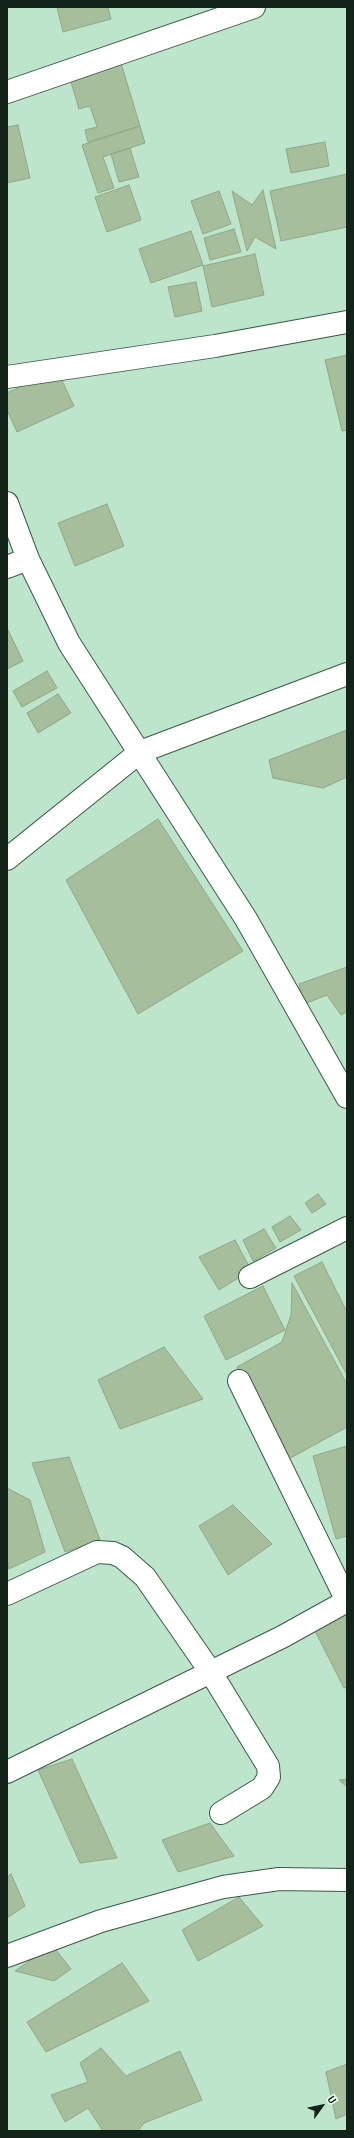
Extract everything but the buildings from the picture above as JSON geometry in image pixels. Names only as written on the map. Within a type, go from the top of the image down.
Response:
[{"type":"street","points":[[7,92],[254,7]]},
{"type":"street","points":[[7,377],[215,346],[347,322]]},
{"type":"street","points":[[7,503],[28,559],[69,643],[246,919],[347,1097]]},
{"type":"street","points":[[7,567],[28,559]]},
{"type":"street","points":[[7,859],[140,752],[347,674]]},
{"type":"street","points":[[250,1277],[347,1228]]},
{"type":"street","points":[[7,1772],[282,1636],[347,1601],[239,1381]]},
{"type":"street","points":[[7,1594],[97,1552],[113,1553],[122,1557],[145,1577],[210,1671],[268,1766],[269,1777],[262,1788],[221,1813]]},
{"type":"street","points":[[7,1956],[101,1921],[223,1887],[279,1879],[347,1880]]}]
